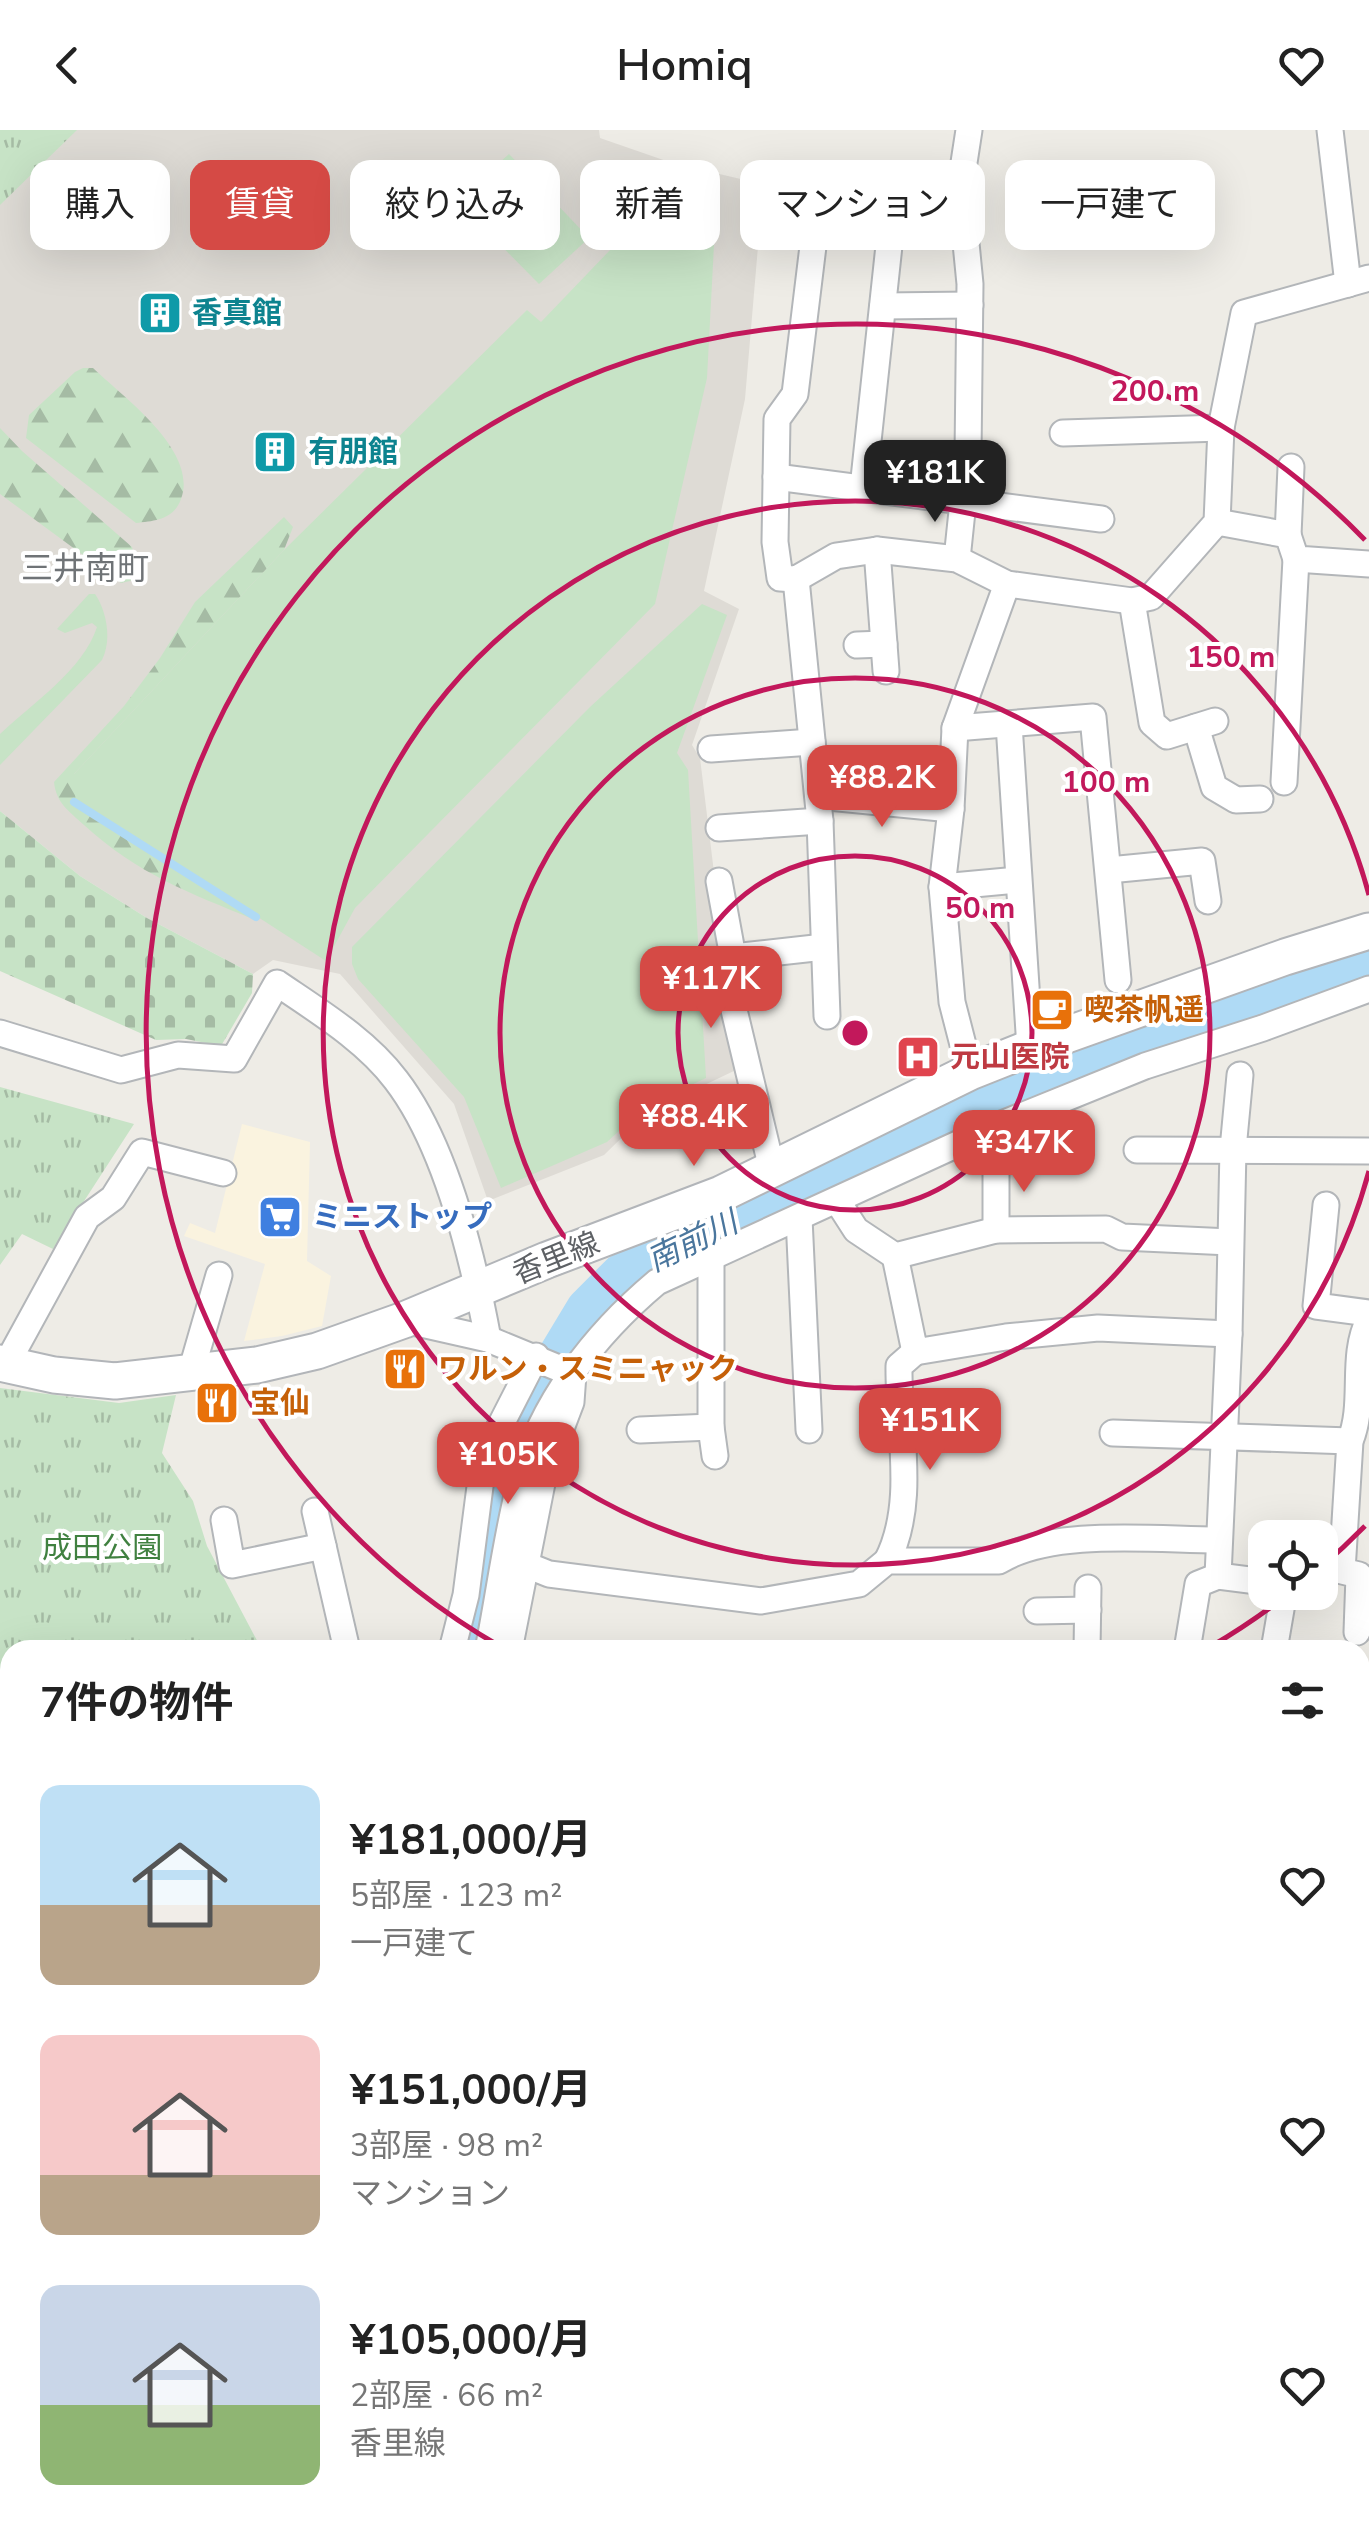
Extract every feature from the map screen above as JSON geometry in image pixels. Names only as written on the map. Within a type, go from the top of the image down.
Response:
[{"type":"street","points":[[958,559],[968,454],[970,304],[965,233],[958,208],[969,130]]},
{"type":"street","points":[[812,250],[795,394],[777,419],[775,542],[780,578],[796,579],[836,556],[877,550],[958,559],[1007,584],[1132,601],[1151,597],[1217,522],[1221,428],[1244,313],[1359,281],[1330,130]]},
{"type":"street","points":[[863,488],[888,250]]},
{"type":"street","points":[[882,306],[970,304]]},
{"type":"street","points":[[1064,433],[1221,428]]},
{"type":"street","points":[[1284,782],[1292,467]]},
{"type":"street","points":[[776,477],[1101,519]]},
{"type":"street","points":[[1217,522],[1292,547],[1369,564]]},
{"type":"street","points":[[877,550],[886,671]]},
{"type":"street","points":[[796,579],[819,808],[827,1016]]},
{"type":"street","points":[[970,1072],[952,1002],[942,887],[955,728],[1007,584]]},
{"type":"street","points":[[1132,601],[1152,722],[1167,736],[1205,724],[1214,787],[1236,800],[1260,799]]},
{"type":"street","points":[[857,645],[884,644]]},
{"type":"street","points":[[955,728],[1093,717],[1118,980]]},
{"type":"street","points":[[1009,724],[1030,1048]]},
{"type":"street","points":[[711,749],[812,742]]},
{"type":"street","points":[[719,828],[819,808],[951,809]]},
{"type":"street","points":[[1108,870],[1202,861],[1208,901]]},
{"type":"street","points":[[942,887],[1018,880]]},
{"type":"street","points":[[720,881],[733,957],[729,989],[772,1169]]},
{"type":"street","name":"香里線","points":[[3,1364],[54,1375],[116,1381],[258,1364],[318,1351],[720,1194],[970,1072],[1030,1048],[1285,956],[1369,931]]},
{"type":"street","points":[[733,957],[824,948]]},
{"type":"street","points":[[0,1033],[68,1042],[121,1070],[178,1056],[234,1058],[277,983],[340,1026],[394,1077],[427,1126],[452,1194],[488,1339]]},
{"type":"street","points":[[490,1640],[526,1465],[551,1404],[623,1310],[657,1282],[838,1202],[920,1159],[1145,1066],[1369,989]]},
{"type":"street","points":[[1218,1576],[1230,1334],[1233,1149],[1240,1075]]},
{"type":"street","points":[[1137,1150],[1369,1151]]},
{"type":"street","points":[[3,1364],[87,1216],[113,1198],[142,1152],[224,1173]]},
{"type":"street","points":[[996,1160],[996,1230]]},
{"type":"street","points":[[838,1202],[856,1230],[895,1256],[915,1352]]},
{"type":"street","points":[[1326,1205],[1316,1306],[1369,1319],[1362,1337],[1357,1424],[1350,1441],[1342,1571],[1359,1574],[1361,1638]]},
{"type":"street","points":[[800,1218],[809,1430]]},
{"type":"street","points":[[895,1256],[996,1230],[1106,1229],[1122,1237],[1230,1242]]},
{"type":"street","points":[[711,1256],[711,1427],[715,1456]]},
{"type":"street","points":[[191,1372],[219,1275]]},
{"type":"street","points":[[404,1320],[488,1339],[572,1374]]},
{"type":"street","points":[[524,1564],[549,1574],[761,1601],[859,1584],[887,1561],[898,1540],[905,1434],[898,1414],[899,1366],[915,1352],[1006,1337],[1098,1328],[1230,1334]]},
{"type":"street","points":[[455,1640],[466,1595],[482,1471],[536,1356]]},
{"type":"street","points":[[512,1640],[544,1473],[571,1402],[572,1374]]},
{"type":"street","points":[[640,1430],[711,1427]]},
{"type":"street","points":[[1113,1434],[1350,1441]]},
{"type":"street","points":[[314,1511],[344,1640]]},
{"type":"street","points":[[224,1520],[232,1565],[322,1546]]},
{"type":"street","points":[[474,1522],[512,1523]]},
{"type":"street","points":[[887,1561],[999,1561],[1014,1552],[1054,1542],[1218,1540]]},
{"type":"street","points":[[1189,1640],[1198,1584],[1218,1576],[1248,1580]]},
{"type":"street","points":[[1037,1611],[1088,1599],[1087,1640]]},
{"type":"street","points":[[1276,1640],[1281,1610]]},
{"type":"shaded area","points":[[0,130],[599,130],[600,138],[663,160],[580,160],[580,250],[720,250],[720,174],[740,179],[740,250],[758,250],[745,399],[704,591],[739,609],[692,745],[700,758],[738,1069],[648,1112],[604,1155],[488,1201],[454,1104],[340,974],[273,960],[253,974],[147,918],[80,876],[0,811]]},
{"type":"shaded area","name":"ミニストップ","points":[[242,1124],[310,1142],[307,1261],[331,1276],[322,1326],[244,1341],[265,1264],[184,1236],[190,1223],[215,1233]]},
{"type":"green space","points":[[0,130],[77,130],[46,160],[30,160],[30,176],[0,205]]},
{"type":"green space","points":[[560,208],[580,229],[580,246],[539,284],[505,250],[560,250]]},
{"type":"green space","points":[[610,250],[714,250],[707,378],[655,604],[355,908],[326,961],[74,798],[74,774],[284,550],[527,310],[541,322]]},
{"type":"green space","points":[[83,368],[93,368],[169,444],[184,481],[178,506],[169,515],[136,523],[26,438],[29,415]]},
{"type":"green space","points":[[0,428],[132,547],[138,574],[121,583],[0,494]]},
{"type":"green space","points":[[284,517],[293,527],[284,550],[74,774],[76,806],[255,920],[165,881],[124,857],[68,811],[57,796],[54,782],[124,706],[195,602]]},
{"type":"green space","points":[[89,594],[95,594],[105,617],[107,644],[102,660],[0,765],[0,734],[69,672],[90,643],[97,627],[92,623],[65,633],[57,629]]},
{"type":"green space","points":[[702,604],[727,615],[677,753],[688,770],[706,1078],[645,1107],[607,1142],[501,1188],[464,1097],[358,979],[352,964],[352,947],[590,707]]},
{"type":"green space","points":[[0,811],[80,876],[147,918],[253,974],[252,993],[221,1046],[186,1039],[156,1040],[0,971]]},
{"type":"green space","points":[[0,1087],[134,1124],[53,1249],[22,1234],[0,1265]]},
{"type":"green space","name":"成田公園","points":[[0,1388],[119,1403],[176,1395],[162,1453],[193,1501],[207,1546],[257,1640],[0,1640]]},
{"type":"waterway","points":[[74,802],[256,917]]},
{"type":"waterway","name":"南前川","points":[[470,1640],[493,1504],[513,1444],[546,1377],[587,1309],[621,1275],[676,1245],[978,1102],[1249,1000],[1369,965]]},
{"type":"place","name":"香真館","points":[[160,313]]},
{"type":"place","name":"有朋館","points":[[275,452]]},
{"type":"place","name":"喫茶帆遥","points":[[1052,1010]]},
{"type":"place","name":"元山医院","points":[[918,1057]]},
{"type":"place","name":"ミニストップ","points":[[280,1217]]},
{"type":"place","name":"ワルン・スミニャック","points":[[405,1369]]},
{"type":"place","name":"宝仙","points":[[217,1403]]},
{"type":"district","name":"三井南町","points":[[85,568]]}]
